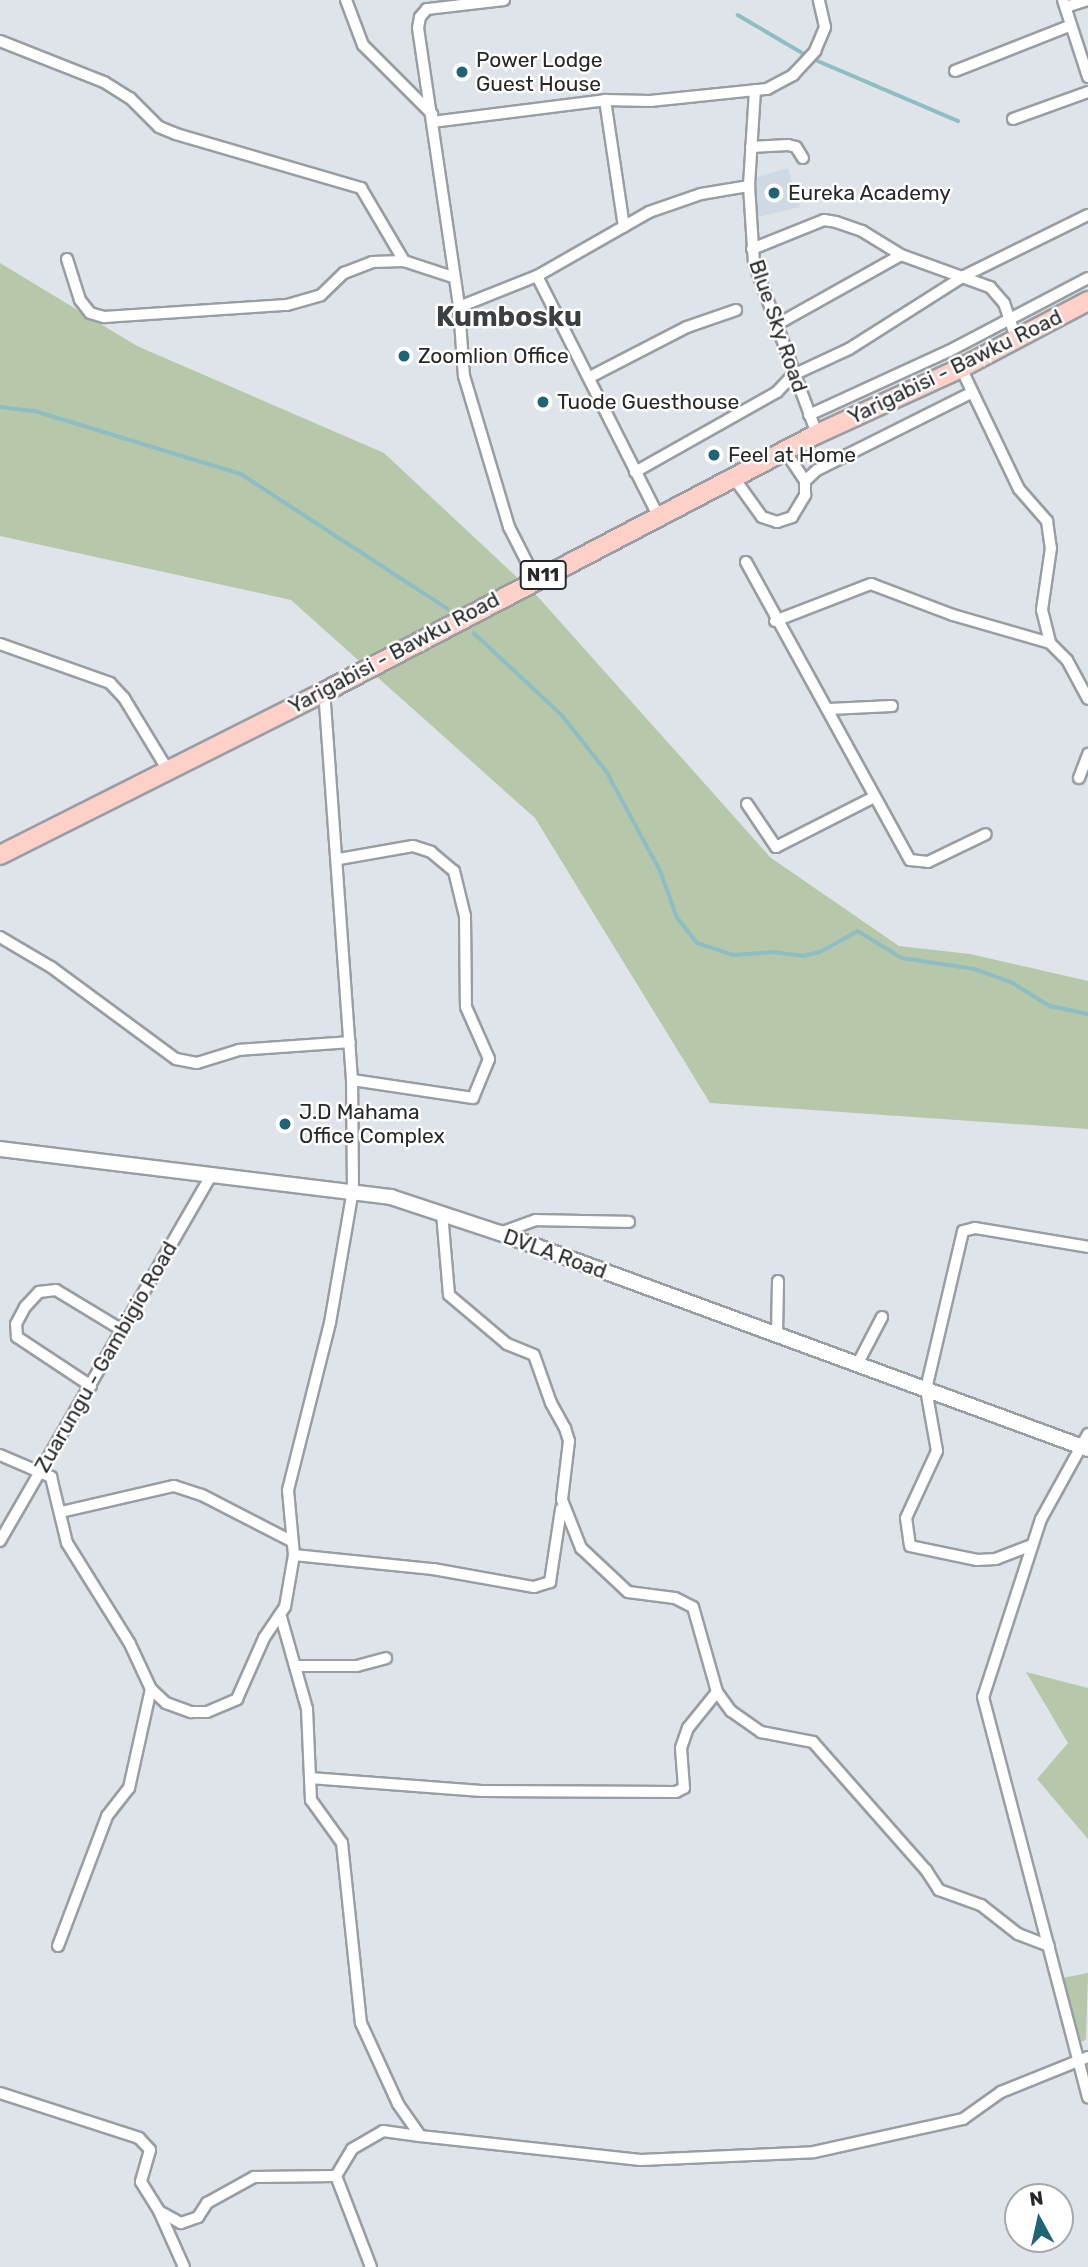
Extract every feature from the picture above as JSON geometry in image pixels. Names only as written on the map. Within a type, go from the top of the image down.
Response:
[{"type":"highway","name":"Yarigabisi - Bawku Road","points":[[0,855],[169,772],[535,578],[817,434],[961,368],[1088,301]]},
{"type":"street","points":[[346,0],[363,45],[432,118]]},
{"type":"street","points":[[504,0],[435,7],[420,17],[459,307],[464,376],[479,436],[509,527],[535,578]]},
{"type":"street","points":[[432,118],[605,100],[755,90],[781,82],[811,58],[825,27],[819,0]]},
{"type":"street","points":[[1087,0],[1064,3],[1069,26],[1088,77]]},
{"type":"street","points":[[955,71],[1069,26]]},
{"type":"street","points":[[0,41],[104,82],[130,98],[159,127],[176,134],[361,188],[404,261]]},
{"type":"street","name":"Blue Sky Road","points":[[755,90],[749,186],[752,249],[757,276],[817,434]]},
{"type":"street","points":[[1013,119],[1088,92]]},
{"type":"street","points":[[605,100],[624,228]]},
{"type":"street","points":[[751,147],[788,145],[796,147],[803,158]]},
{"type":"street","points":[[459,307],[537,276],[649,212],[701,194],[749,186]]},
{"type":"street","points":[[635,472],[777,393],[793,375],[849,349],[964,276],[1088,215]]},
{"type":"street","points":[[752,249],[830,220],[862,231],[901,256],[964,276],[997,293],[1016,337]]},
{"type":"street","points":[[776,325],[901,256]]},
{"type":"street","points":[[66,259],[80,300],[90,313],[104,317],[287,305],[321,295],[344,273],[372,262],[404,261],[453,277]]},
{"type":"street","points":[[537,276],[590,377],[657,516]]},
{"type":"street","points":[[809,415],[949,351],[1009,317],[1088,278]]},
{"type":"street","points":[[590,377],[687,327],[736,310]]},
{"type":"street","points":[[961,368],[1019,489],[1047,521],[1051,548],[1042,610],[1050,643]]},
{"type":"street","points":[[734,478],[762,516],[777,522],[792,517],[800,508],[805,481],[817,470],[971,393]]},
{"type":"street","points":[[785,451],[805,481]]},
{"type":"street","points":[[746,562],[775,621],[829,709],[872,798],[910,860],[919,864],[986,834]]},
{"type":"street","points":[[775,621],[870,584],[953,615],[1050,643],[1067,660],[1088,699]]},
{"type":"street","points":[[0,644],[110,684],[124,698],[169,772]]},
{"type":"street","points":[[324,692],[339,859],[350,1042],[352,1190],[330,1324],[290,1479],[293,1555],[281,1617],[307,1709],[312,1800],[342,1843],[361,2023],[398,2104],[420,2136]]},
{"type":"street","points":[[829,709],[892,706]]},
{"type":"street","points":[[1079,778],[1088,754]]},
{"type":"street","points":[[747,804],[776,848],[872,798]]},
{"type":"street","points":[[339,859],[413,846],[431,852],[454,871],[465,916],[464,996],[489,1059],[473,1098],[352,1080]]},
{"type":"street","points":[[0,937],[51,967],[176,1059],[197,1063],[239,1050],[350,1042]]},
{"type":"street","name":"DVLA Road","points":[[0,1149],[352,1190],[442,1213],[926,1389],[1085,1443]]},
{"type":"street","name":"Zuarungu - Gambigio Road","points":[[0,1541],[212,1174]]},
{"type":"street","points":[[293,1555],[433,1569],[524,1587],[544,1585],[552,1575],[569,1441],[551,1403],[534,1355],[507,1344],[449,1295],[442,1213]]},
{"type":"street","points":[[500,1233],[536,1220],[629,1222]]},
{"type":"street","points":[[1032,1545],[996,1559],[977,1560],[910,1546],[906,1518],[937,1451],[926,1389],[963,1231],[975,1228],[1088,1247]]},
{"type":"street","points":[[777,1334],[778,1281]]},
{"type":"street","points":[[91,1386],[17,1337],[16,1324],[25,1307],[39,1292],[56,1290],[122,1329]]},
{"type":"street","points":[[858,1363],[882,1317]]},
{"type":"street","points":[[1085,1443],[1032,1545],[983,1697],[1049,1947],[1084,2060],[1088,2097]]},
{"type":"street","points":[[0,1455],[54,1482],[70,1549],[130,1644],[151,1689],[166,1703],[191,1712],[227,1706],[237,1699],[264,1638],[281,1617]]},
{"type":"street","points":[[61,1512],[174,1486],[202,1495],[291,1541]]},
{"type":"street","points":[[562,1500],[574,1538],[628,1592],[675,1598],[693,1607],[717,1692],[750,1726],[798,1742],[813,1742],[926,1870],[939,1890],[981,1905],[1018,1934],[1049,1947]]},
{"type":"street","points":[[295,1666],[357,1666],[386,1658]]},
{"type":"street","points":[[58,1946],[107,1816],[129,1788],[151,1689]]},
{"type":"street","points":[[310,1778],[482,1790],[676,1792],[684,1788],[681,1748],[688,1728],[717,1692]]},
{"type":"street","points":[[335,2176],[352,2149],[383,2131],[642,2160],[814,2152],[963,2119],[1001,2092],[1084,2060]]},
{"type":"street","points":[[0,2093],[139,2138],[150,2150],[141,2182],[159,2211],[184,2267]]},
{"type":"street","points":[[159,2211],[188,2222],[207,2203],[254,2178],[335,2176]]},
{"type":"street","points":[[335,2176],[371,2267]]},
{"type":"shaded area","name":"Eureka Academy","points":[[788,168],[800,207],[754,218],[752,179]]},
{"type":"green space","points":[[0,263],[137,346],[384,453],[539,598],[771,858],[899,946],[970,954],[1088,981],[1088,1129],[710,1103],[535,818],[291,600],[0,536]]},
{"type":"green space","points":[[1026,1672],[1088,1688],[1088,1839],[1037,1779],[1068,1743]]},
{"type":"green space","points":[[1088,1973],[1086,2040],[1068,2046],[1060,2019],[1067,2003],[1053,1993],[1062,1978]]},
{"type":"waterway","points":[[738,15],[811,58],[958,121]]},
{"type":"waterway","points":[[0,407],[35,411],[241,474],[448,609]]},
{"type":"waterway","points":[[474,633],[562,715],[607,772],[661,872],[677,917],[697,943],[733,955],[772,952],[803,956],[820,952],[858,931],[902,958],[975,969],[1013,983],[1050,1006],[1088,1014]]},
{"type":"place","name":"Power Lodge Guest House","points":[[462,72]]},
{"type":"place","name":"Eureka Academy","points":[[774,193]]},
{"type":"place","name":"Zoomlion Office","points":[[404,356]]},
{"type":"place","name":"Tuode Guesthouse","points":[[543,402]]},
{"type":"place","name":"Feel at Home","points":[[714,455]]},
{"type":"place","name":"J.D Mahama Office Complex","points":[[285,1124]]},
{"type":"district","name":"Kumbosku","points":[[509,317]]}]
